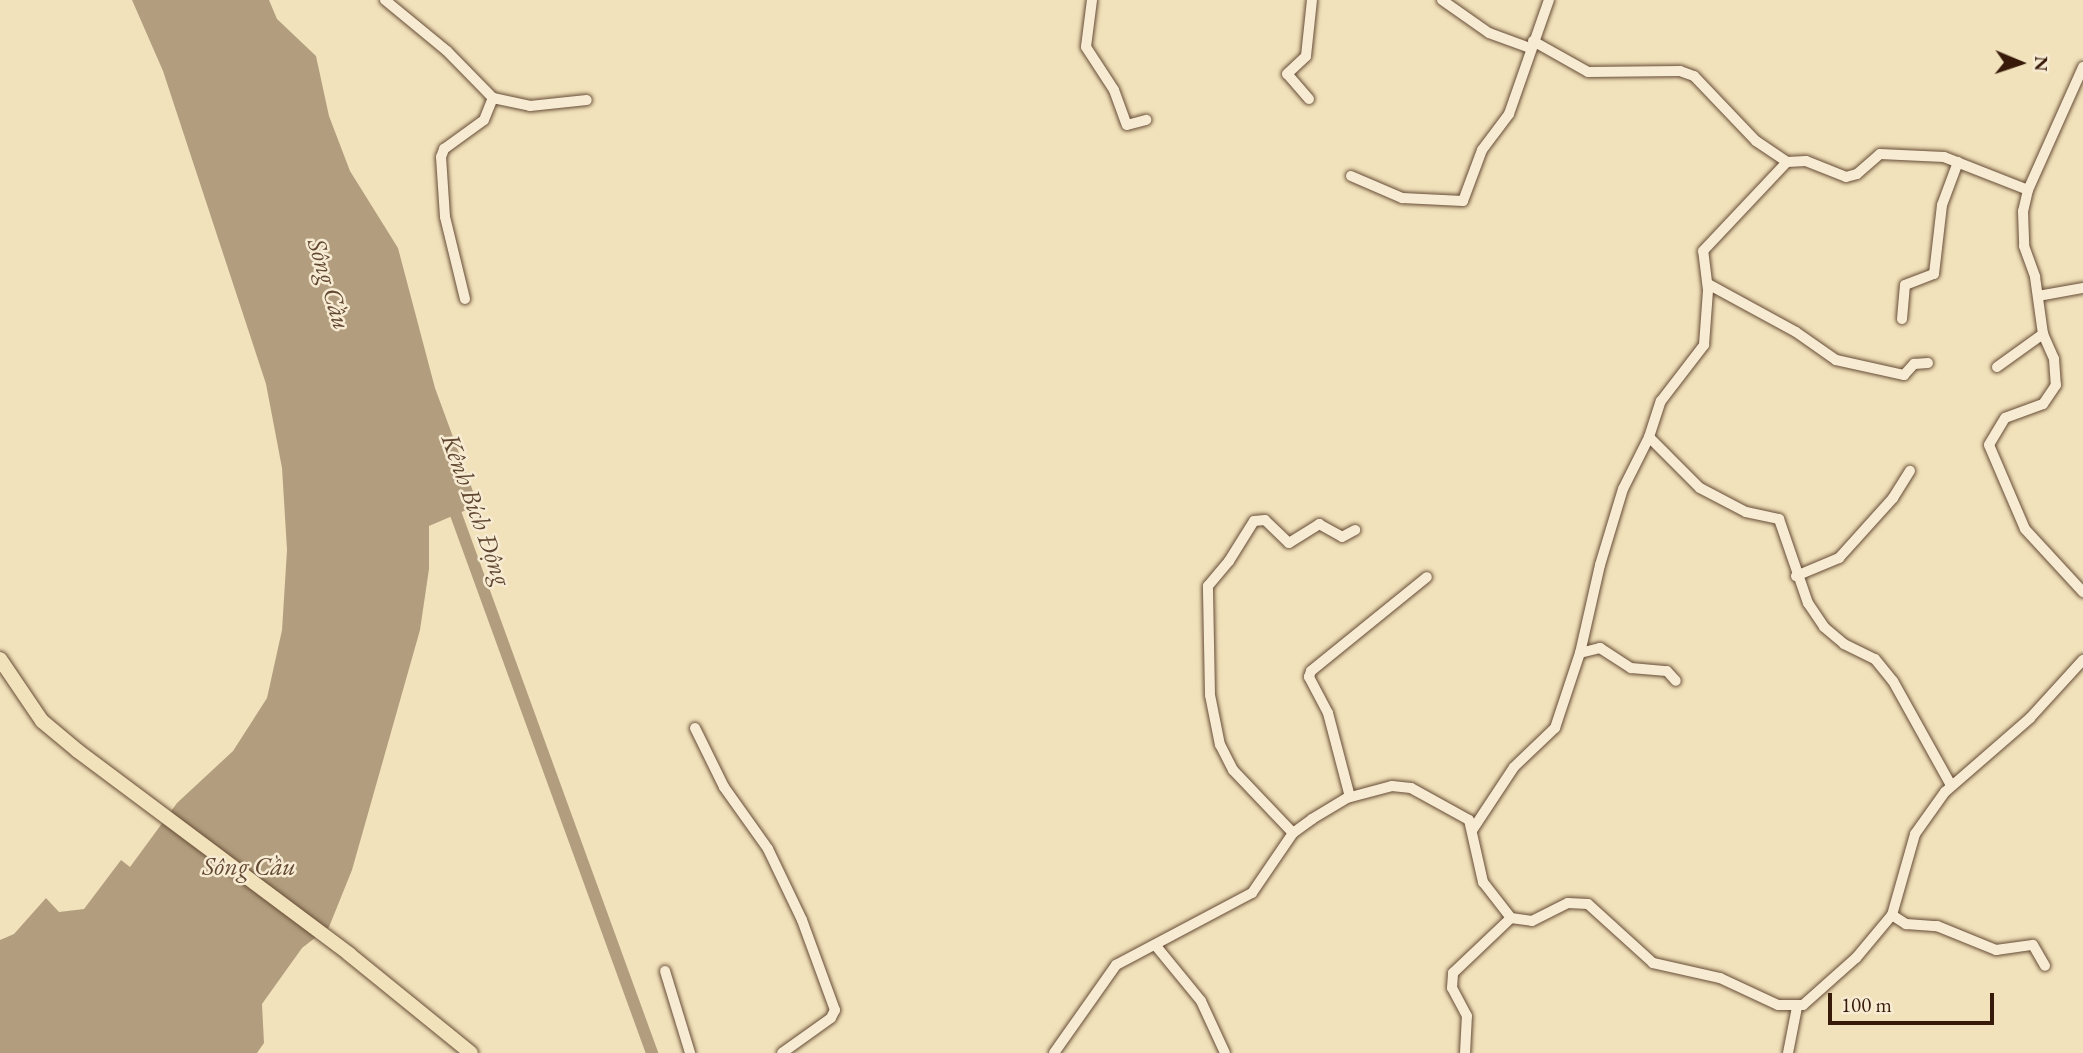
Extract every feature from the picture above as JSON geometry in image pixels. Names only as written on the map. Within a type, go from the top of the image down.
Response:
[{"type":"main road","points":[[0,659],[42,722],[349,954],[471,1053]]},
{"type":"street","points":[[384,0],[447,51],[493,98],[530,106],[587,100]]},
{"type":"street","points":[[1092,0],[1086,47],[1114,90],[1127,125],[1146,120]]},
{"type":"street","points":[[1309,99],[1287,74],[1306,56],[1311,0]]},
{"type":"street","points":[[1442,0],[1489,33],[1531,44],[1588,72],[1686,72],[1717,95],[1756,141],[1787,162],[1806,161],[1846,177],[1857,174],[1880,154],[1958,162],[2028,190]]},
{"type":"street","points":[[1352,176],[1402,198],[1463,201],[1482,150],[1509,114],[1531,44],[1549,0]]},
{"type":"street","points":[[2083,67],[2028,190],[2022,229],[2038,296],[2043,334],[2054,359],[2052,395],[2043,404],[2005,418],[1989,445],[2025,529],[2083,592]]},
{"type":"street","points":[[465,299],[445,217],[441,157],[444,149],[481,123],[493,98]]},
{"type":"street","points":[[1473,829],[1506,776],[1555,728],[1580,653],[1611,521],[1650,437],[1661,401],[1704,345],[1708,284],[1702,260],[1707,243],[1787,162]]},
{"type":"street","points":[[1902,318],[1905,285],[1934,274],[1942,205],[1958,162]]},
{"type":"street","points":[[1708,284],[1786,327],[1836,360],[1905,375],[1914,364],[1928,363]]},
{"type":"street","points":[[2038,296],[2083,288]]},
{"type":"street","points":[[1997,367],[2043,334]]},
{"type":"street","points":[[1650,437],[1699,488],[1746,513],[1779,519],[1797,576],[1824,627],[1844,644],[1875,659],[1893,681],[1951,785]]},
{"type":"street","points":[[1797,576],[1839,558],[1893,498],[1910,471]]},
{"type":"street","points":[[1293,833],[1233,770],[1220,746],[1210,695],[1208,586],[1229,561],[1254,521],[1265,520],[1289,543],[1319,524],[1342,537],[1355,530]]},
{"type":"street","points":[[1350,797],[1328,713],[1309,677],[1427,577]]},
{"type":"street","points":[[1580,653],[1600,648],[1631,668],[1667,671],[1676,681]]},
{"type":"street","points":[[1788,1053],[1797,1007],[1856,958],[1892,915],[1915,834],[1951,785],[2011,736],[2083,660]]},
{"type":"street","points":[[695,728],[724,788],[768,849],[802,920],[835,1010],[831,1018],[782,1053]]},
{"type":"street","points":[[1054,1053],[1108,971],[1252,893],[1293,833],[1350,797],[1392,786],[1411,788],[1460,813],[1473,829],[1483,882],[1511,918],[1532,921],[1568,903],[1588,904],[1653,964],[1720,978],[1778,1005],[1797,1007]]},
{"type":"street","points":[[1892,915],[1906,924],[1937,926],[1996,950],[2033,945],[2045,966]]},
{"type":"street","points":[[1465,1053],[1468,1016],[1452,988],[1452,972],[1511,918]]},
{"type":"street","points":[[1156,946],[1201,1001],[1225,1053]]},
{"type":"street","points":[[665,971],[690,1053]]},
{"type":"water","name":"Sông Cầu","points":[[132,0],[269,0],[277,19],[316,56],[329,116],[350,171],[398,248],[435,388],[478,505],[429,526],[429,569],[420,630],[352,870],[329,927],[302,948],[262,1004],[264,1043],[257,1053],[0,1053],[0,940],[14,934],[46,898],[59,912],[84,909],[121,860],[130,867],[177,803],[233,751],[267,698],[282,630],[287,550],[282,468],[266,384],[163,71]]},
{"type":"waterway","name":"Kênh Bích Động","points":[[450,498],[652,1053]]}]
